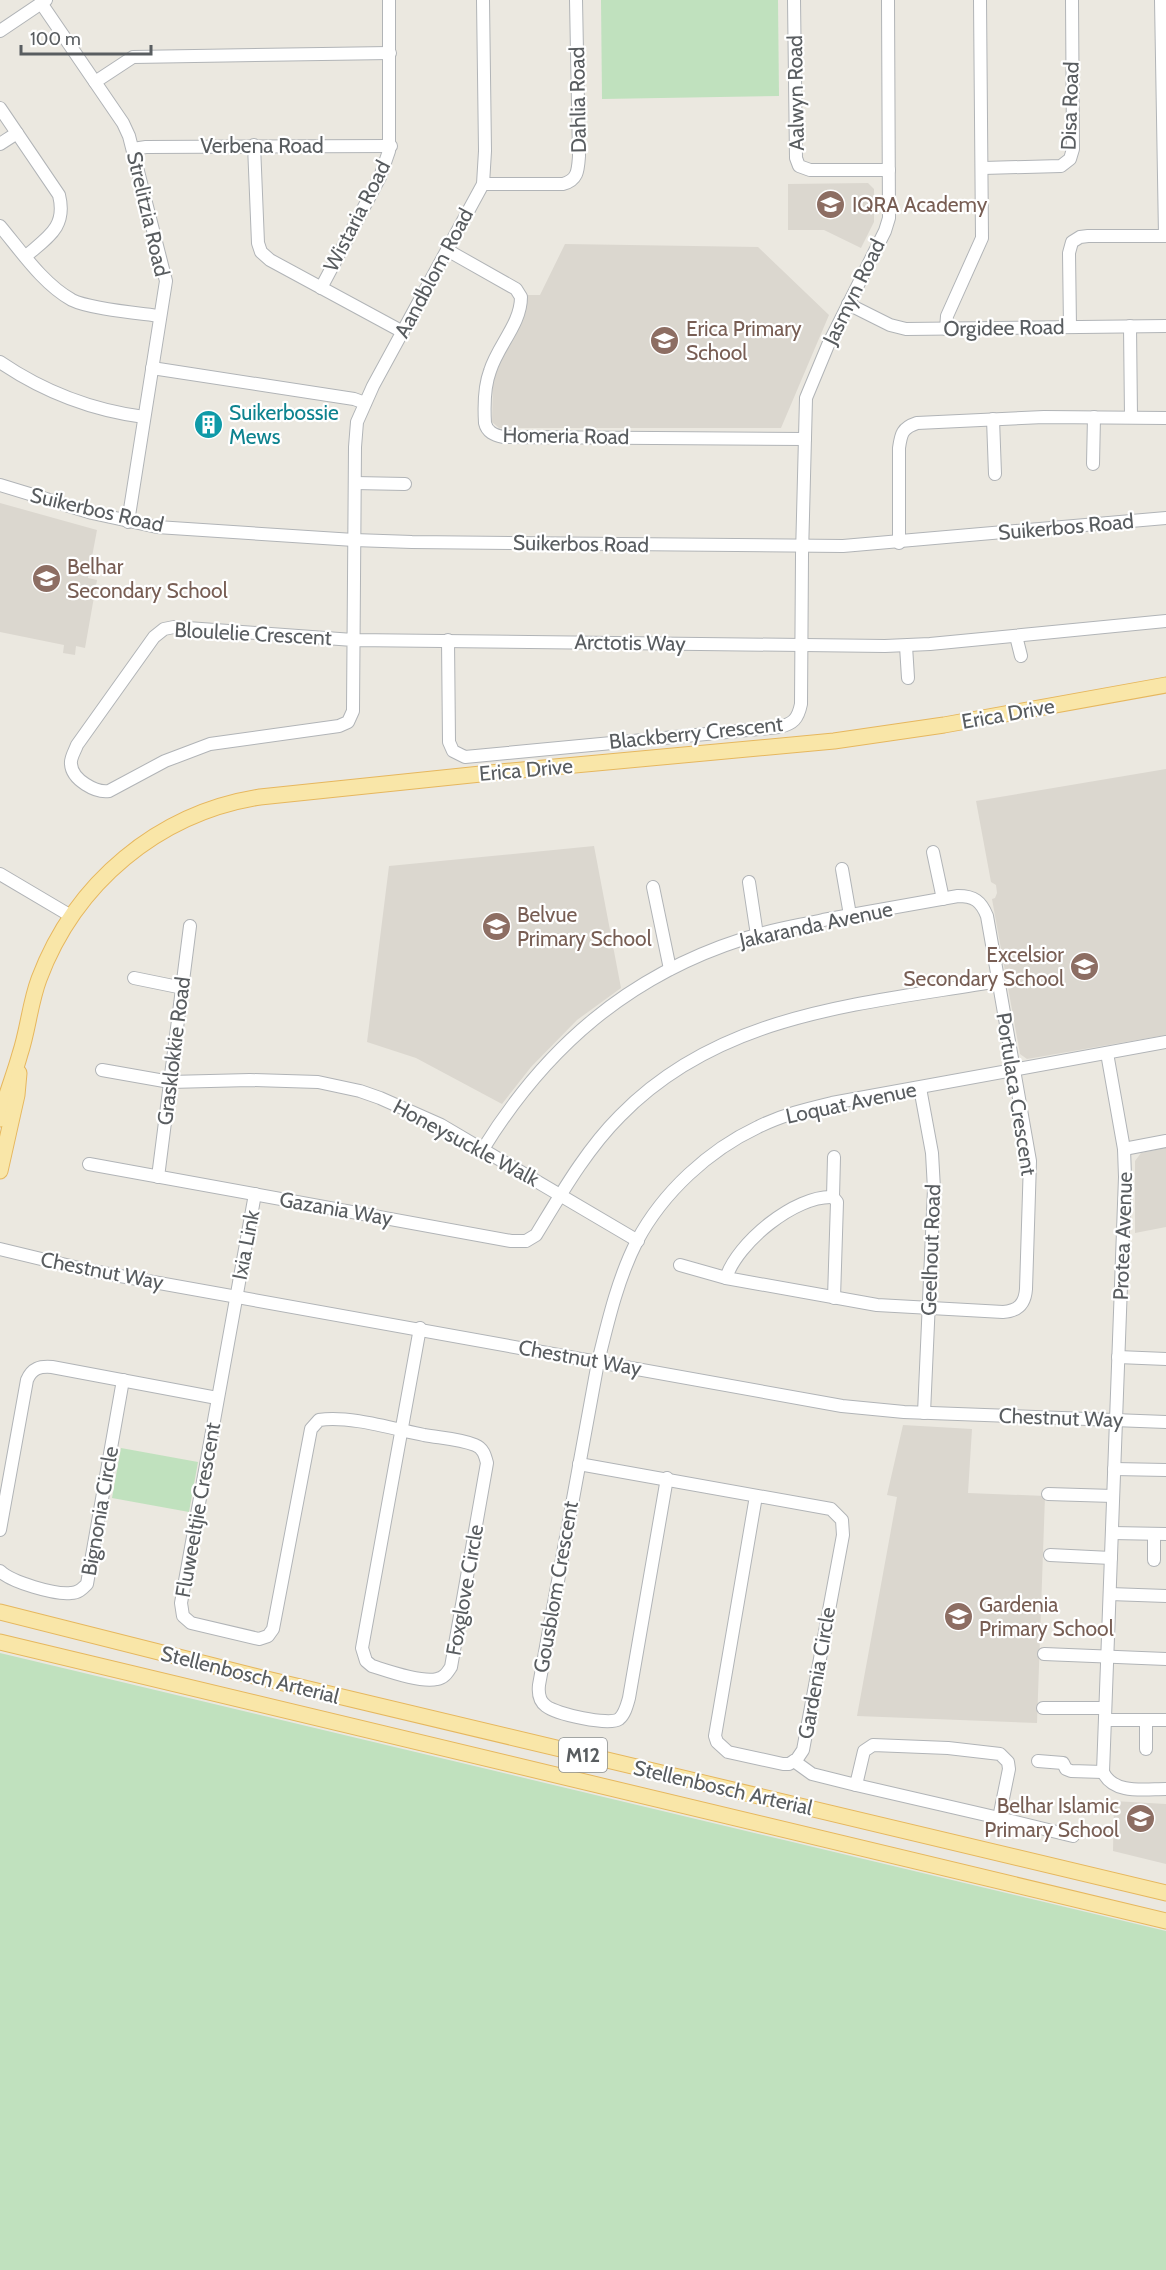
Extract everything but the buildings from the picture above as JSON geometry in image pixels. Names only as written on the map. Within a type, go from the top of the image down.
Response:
[{"type":"main road","name":"Erica Drive","points":[[0,1119],[6,1093],[20,1055],[38,982],[58,937],[71,916],[114,865],[153,837],[199,813],[245,800],[500,772],[834,741],[944,725],[1166,686]]},
{"type":"main road","name":"Erica Drive","points":[[0,1171],[17,1095],[20,1055]]},
{"type":"main road","name":"Stellenbosch Arterial","points":[[0,1612],[254,1676],[1166,1893]]},
{"type":"main road","name":"Stellenbosch Arterial","points":[[0,1642],[1166,1921]]},
{"type":"street","name":"Wistaria Road","points":[[321,288],[380,177],[391,146],[389,0]]},
{"type":"street","name":"Aandblom Road","points":[[354,540],[357,422],[365,403],[483,184],[485,151],[483,0]]},
{"type":"street","name":"Dahlia Road","points":[[483,184],[563,184],[573,180],[576,175],[579,156],[576,0]]},
{"type":"street","name":"Aalwyn Road","points":[[794,0],[796,158],[799,166],[810,170],[890,170]]},
{"type":"street","name":"Jasmyn Road","points":[[803,546],[806,398],[820,361],[885,231],[889,218],[888,0]]},
{"type":"street","points":[[946,328],[947,316],[982,238],[980,0]]},
{"type":"street","name":"Disa Road","points":[[983,168],[1061,166],[1070,159],[1073,149],[1072,0]]},
{"type":"street","points":[[1070,327],[1069,253],[1072,242],[1080,237],[1088,236],[1165,236],[1161,0]]},
{"type":"street","points":[[0,31],[44,2]]},
{"type":"street","name":"Strelitzia Road","points":[[44,2],[94,82],[123,123],[133,149],[166,281],[128,522]]},
{"type":"street","points":[[94,82],[133,57],[390,53]]},
{"type":"street","points":[[0,108],[59,195],[62,206],[54,232],[26,256]]},
{"type":"street","points":[[0,144],[17,133]]},
{"type":"street","points":[[254,145],[258,243],[261,252],[270,260],[403,332]]},
{"type":"street","name":"Verbena Road","points":[[133,149],[254,145],[391,146]]},
{"type":"street","points":[[0,226],[41,275],[72,299],[88,304],[160,316]]},
{"type":"street","name":"Homeria Road","points":[[447,250],[516,289],[521,297],[519,313],[490,370],[487,384],[485,423],[486,428],[494,435],[503,437],[805,439]]},
{"type":"street","name":"Orgidee Road","points":[[848,304],[898,328],[1166,326]]},
{"type":"street","points":[[1130,326],[1131,417]]},
{"type":"street","points":[[0,362],[34,384],[64,397],[110,413],[144,417]]},
{"type":"street","points":[[152,368],[354,399],[365,403]]},
{"type":"street","points":[[1093,464],[1094,417]]},
{"type":"street","points":[[899,543],[899,448],[901,433],[905,428],[917,423],[993,419],[1166,418]]},
{"type":"street","points":[[993,419],[995,474]]},
{"type":"street","points":[[355,483],[405,484]]},
{"type":"street","name":"Suikerbos Road","points":[[0,485],[128,522],[189,530],[354,540],[867,546],[1166,518]]},
{"type":"street","name":"Bloulelie Crescent","points":[[353,640],[174,627],[164,629],[154,637],[77,746],[70,763],[72,770],[79,779],[94,789],[109,792],[165,761],[210,744],[339,726],[348,722],[353,711],[354,540]]},
{"type":"street","name":"Blackberry Crescent","points":[[448,640],[449,742],[453,751],[465,757],[789,725],[799,714],[803,546]]},
{"type":"street","name":"Arctotis Way","points":[[353,640],[906,645],[1166,621]]},
{"type":"street","points":[[1016,636],[1021,656]]},
{"type":"street","points":[[906,645],[908,678]]},
{"type":"street","points":[[933,852],[943,899]]},
{"type":"street","points":[[842,869],[850,915]]},
{"type":"street","points":[[0,874],[71,916]]},
{"type":"street","points":[[749,882],[757,935]]},
{"type":"street","points":[[653,887],[670,969]]},
{"type":"street","name":"Jakaranda Avenue","points":[[483,1149],[547,1061],[582,1028],[614,1004],[689,959],[757,935],[850,915],[965,896],[977,900]]},
{"type":"street","name":"Portulaca Crescent","points":[[680,1264],[726,1278],[877,1305],[1010,1312],[1020,1307],[1024,1301],[1026,1289],[1030,1174],[987,916],[977,900]]},
{"type":"street","name":"Grasklokkie Road","points":[[158,1177],[190,926]]},
{"type":"street","points":[[134,978],[183,988]]},
{"type":"street","name":"Gazania Way","points":[[89,1164],[511,1241],[526,1241],[536,1235],[596,1142],[620,1116],[663,1078],[717,1046],[780,1022],[829,1010],[998,981]]},
{"type":"street","name":"Loquat Avenue","points":[[598,1362],[616,1294],[638,1240],[668,1196],[694,1170],[713,1154],[757,1127],[783,1116],[832,1103],[1166,1042]]},
{"type":"street","name":"Protea Avenue","points":[[1103,1772],[1125,1177],[1125,1149],[1107,1053]]},
{"type":"street","name":"Honeysuckle Walk","points":[[102,1070],[170,1082],[288,1080],[318,1082],[380,1098],[414,1112],[483,1149],[638,1240]]},
{"type":"street","name":"Geelhout Road","points":[[920,1088],[934,1172],[924,1413]]},
{"type":"street","points":[[1125,1149],[1166,1141]]},
{"type":"street","points":[[834,1157],[833,1197],[837,1202],[834,1298]]},
{"type":"street","name":"Ixia Link","points":[[236,1295],[255,1194]]},
{"type":"street","points":[[726,1278],[737,1255],[765,1227],[794,1209],[823,1196],[833,1197]]},
{"type":"street","name":"Chestnut Way","points":[[0,1249],[87,1270],[420,1328],[842,1406],[924,1413],[1166,1422]]},
{"type":"street","name":"Fluweeltjie Crescent","points":[[236,1295],[181,1603],[183,1616],[191,1623],[259,1639],[268,1636],[273,1629],[311,1429],[319,1420],[332,1418],[401,1431]]},
{"type":"street","name":"Foxglove Circle","points":[[401,1431],[477,1445],[485,1452],[487,1463],[451,1667],[444,1677],[436,1680],[425,1680],[372,1666],[366,1661],[362,1648],[401,1431],[420,1328]]},
{"type":"street","points":[[1119,1357],[1166,1359]]},
{"type":"street","name":"Gousblom Crescent","points":[[598,1362],[538,1692],[544,1705],[550,1709],[603,1722],[612,1722],[624,1713],[629,1698],[667,1478]]},
{"type":"street","points":[[0,1530],[29,1374],[37,1368],[44,1366],[218,1398]]},
{"type":"street","name":"Bignonia Circle","points":[[0,1571],[6,1576],[38,1587],[64,1593],[78,1592],[87,1584],[123,1380]]},
{"type":"street","name":"Gardenia Circle","points":[[579,1464],[831,1509],[842,1520],[843,1525],[804,1742],[801,1755],[786,1765],[728,1752],[717,1742],[715,1736],[756,1496]]},
{"type":"street","points":[[1114,1469],[1166,1470]]},
{"type":"street","points":[[1048,1494],[1113,1496]]},
{"type":"street","points":[[1112,1533],[1160,1534],[1154,1560]]},
{"type":"street","points":[[1050,1555],[1111,1558]]},
{"type":"street","points":[[1110,1594],[1166,1596]]},
{"type":"street","points":[[1044,1654],[1166,1659]]},
{"type":"street","points":[[1042,1708],[1146,1720],[1166,1720]]},
{"type":"street","points":[[1146,1720],[1146,1749]]},
{"type":"street","points":[[856,1785],[864,1751],[873,1744],[948,1748],[1000,1754],[1008,1762],[1009,1769],[999,1818]]},
{"type":"street","points":[[794,1761],[812,1774],[1073,1836]]},
{"type":"street","points":[[1038,1761],[1063,1763],[1071,1771],[1103,1772],[1109,1782],[1123,1788],[1166,1789]]},
{"type":"shaded area","name":"IQRA Academy","points":[[868,183],[874,189],[874,222],[861,248],[824,230],[788,230],[788,184]]},
{"type":"shaded area","name":"Erica Primary School","points":[[565,244],[758,247],[829,315],[781,428],[499,428],[492,422],[493,384],[498,366],[525,314],[526,295],[540,295]]},
{"type":"shaded area","name":"Belhar Secondary School","points":[[0,503],[97,530],[88,578],[97,580],[85,648],[76,646],[75,655],[63,653],[64,645],[0,632]]},
{"type":"shaded area","name":"Excelsior Secondary School","points":[[1166,769],[1166,1035],[1027,1059],[1020,1054],[992,899],[997,893],[996,885],[991,882],[976,801]]},
{"type":"shaded area","name":"Belvue Primary School","points":[[594,846],[621,988],[577,1020],[531,1067],[502,1104],[416,1058],[367,1042],[389,866]]},
{"type":"shaded area","points":[[1166,1148],[1166,1227],[1135,1233],[1135,1161],[1141,1153]]},
{"type":"shaded area","name":"Gardenia Primary School","points":[[903,1425],[972,1429],[968,1493],[1045,1496],[1037,1723],[857,1716],[897,1497],[887,1495]]},
{"type":"shaded area","name":"Belhar Islamic Primary School","points":[[1114,1801],[1166,1804],[1166,1864],[1113,1851]]},
{"type":"green space","points":[[601,0],[778,0],[779,96],[602,99]]},
{"type":"green space","points":[[121,1448],[198,1462],[189,1512],[112,1498]]},
{"type":"green space","points":[[0,1653],[1166,1931],[1166,2270],[0,2270]]},
{"type":"place","name":"IQRA Academy","points":[[831,205]]},
{"type":"place","name":"Erica Primary School","points":[[665,341]]},
{"type":"place","name":"Suikerbossie Mews","points":[[208,425]]},
{"type":"place","name":"Belhar Secondary School","points":[[46,579]]},
{"type":"place","name":"Belvue Primary School","points":[[496,927]]},
{"type":"place","name":"Excelsior Secondary School","points":[[1085,967]]},
{"type":"place","name":"Gardenia Primary School","points":[[958,1617]]},
{"type":"place","name":"Belhar Islamic Primary School","points":[[1140,1818]]}]
